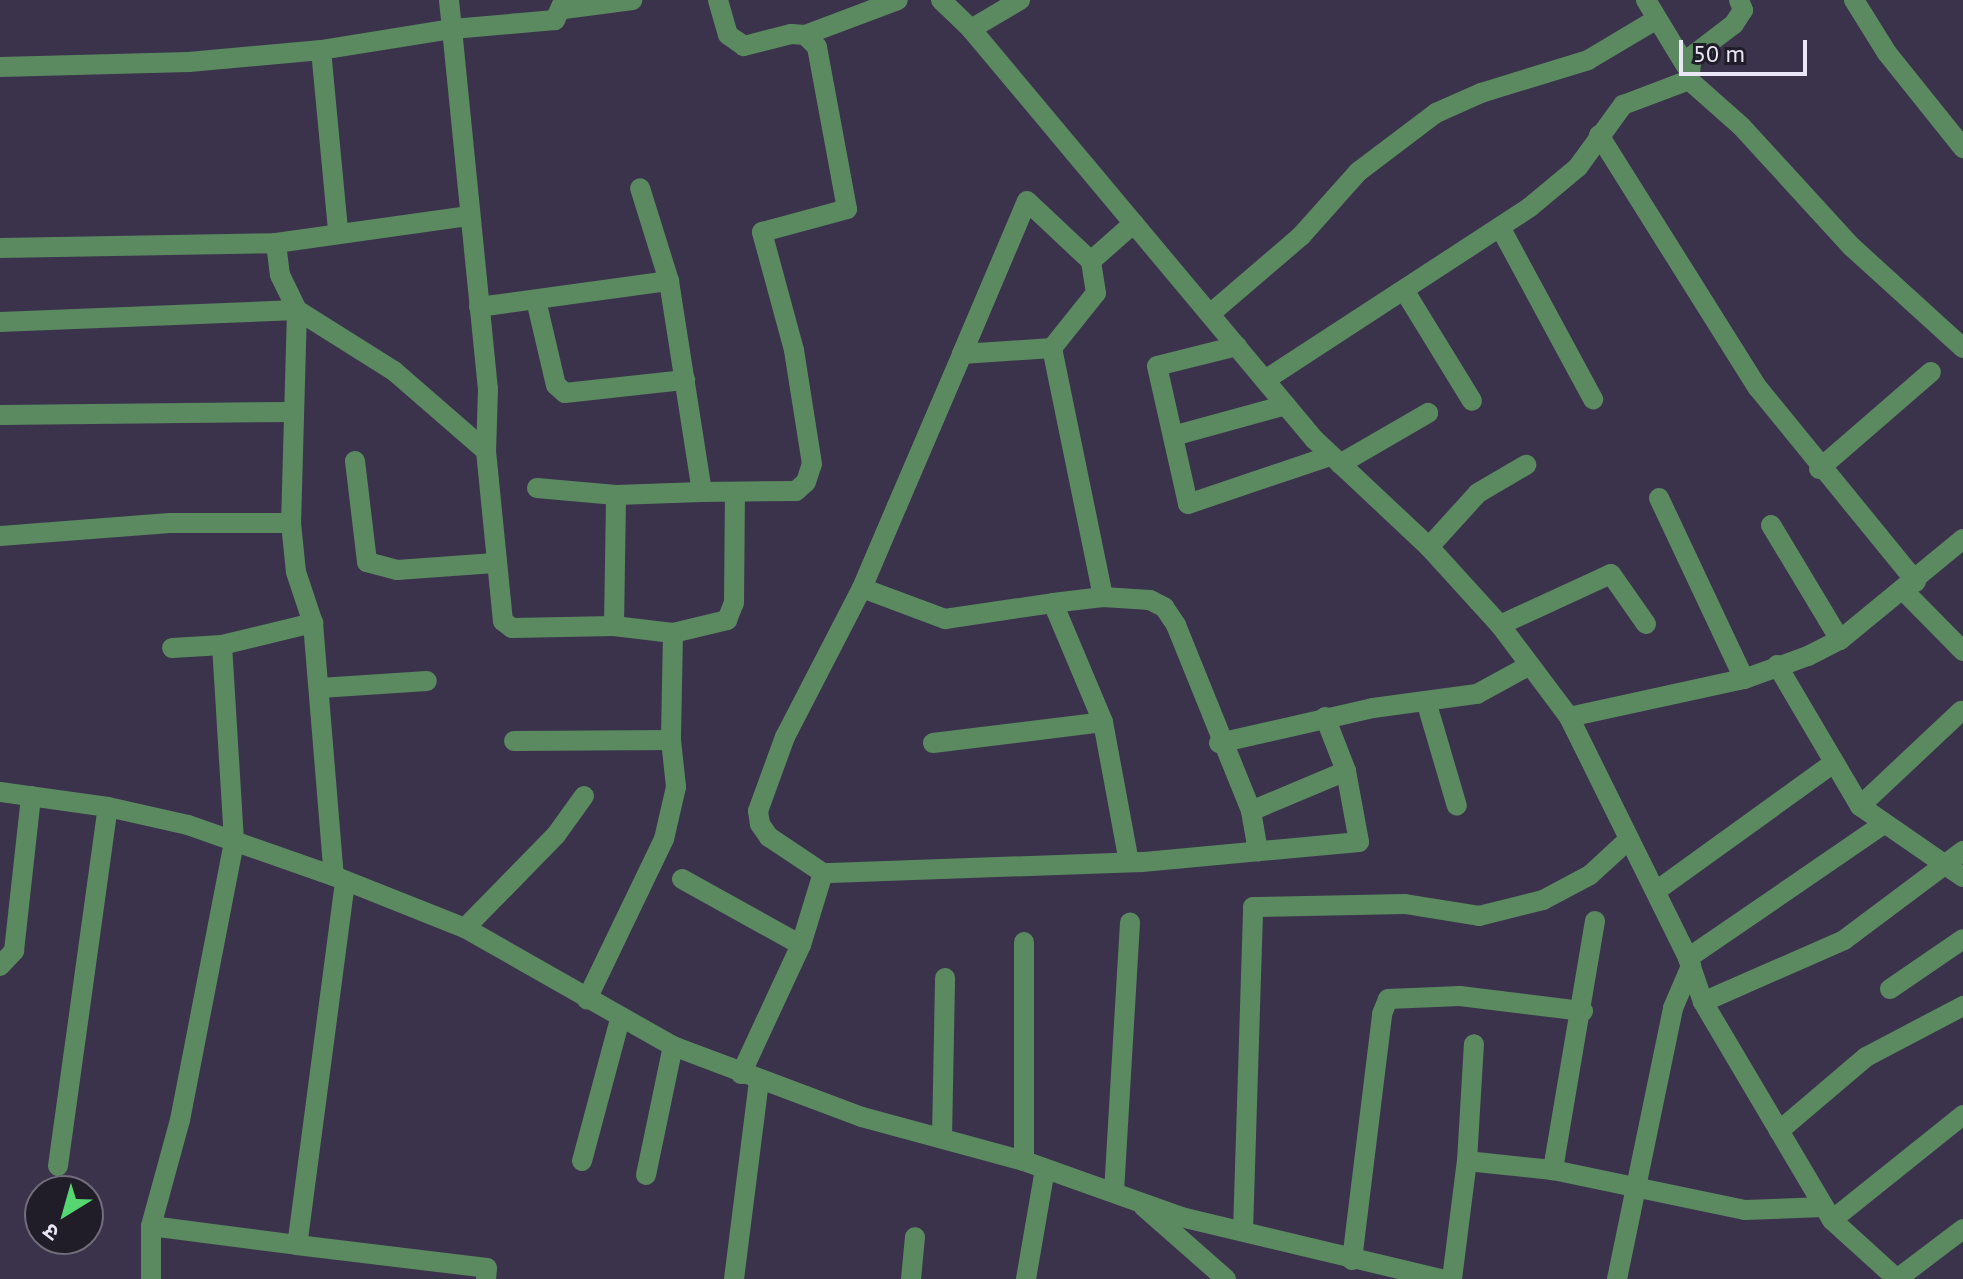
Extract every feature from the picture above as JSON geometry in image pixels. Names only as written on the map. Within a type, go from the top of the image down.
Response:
[{"type":"street","points":[[449,0],[488,389],[486,451],[503,621],[512,628],[614,626],[673,633],[727,620],[734,603],[735,492]]},
{"type":"street","points":[[0,67],[189,62],[321,50],[452,29],[555,20],[564,5],[632,0]]},
{"type":"street","points":[[718,0],[728,35],[744,46],[805,35],[898,0]]},
{"type":"street","points":[[941,0],[971,29],[1335,460],[1429,547],[1500,625],[1569,717],[1627,841],[1656,891],[1690,962],[1703,1002],[1828,1213],[1897,1279],[1963,1229]]},
{"type":"street","points":[[971,29],[1020,0]]},
{"type":"street","points":[[1646,0],[1688,73],[1852,247],[1963,348]]},
{"type":"street","points":[[1688,73],[1692,56],[1734,24],[1743,10],[1739,0]]},
{"type":"street","points":[[1854,0],[1887,53],[1963,148]]},
{"type":"street","points":[[1210,314],[1301,236],[1358,172],[1436,113],[1481,93],[1588,60],[1657,19]]},
{"type":"street","points":[[537,488],[616,495],[796,491],[806,482],[812,464],[794,350],[762,232],[847,209],[817,47],[805,35]]},
{"type":"street","points":[[321,50],[338,230]]},
{"type":"street","points":[[1265,380],[1500,227],[1578,167],[1623,105],[1688,73]]},
{"type":"street","points":[[1599,135],[1758,388],[1963,651]]},
{"type":"street","points":[[640,188],[669,281],[702,492]]},
{"type":"street","points":[[962,354],[1052,348],[1096,293],[1091,261],[1027,201],[862,588],[785,737],[758,811],[769,837],[823,873],[1129,862],[1359,842],[1346,771],[1325,717]]},
{"type":"street","points":[[0,248],[276,243],[338,230],[469,216]]},
{"type":"street","points":[[1091,261],[1134,223]]},
{"type":"street","points":[[1500,227],[1593,399]]},
{"type":"street","points":[[276,243],[280,275],[297,310],[291,523],[296,572],[313,623],[340,879],[297,1245]]},
{"type":"street","points":[[479,307],[669,281]]},
{"type":"street","points":[[1404,290],[1472,401]]},
{"type":"street","points":[[536,300],[556,385],[565,393],[685,380]]},
{"type":"street","points":[[0,322],[297,310],[394,371],[486,451]]},
{"type":"street","points":[[1237,346],[1157,366],[1188,504],[1335,460],[1428,413]]},
{"type":"street","points":[[1052,348],[1103,597]]},
{"type":"street","points":[[1819,469],[1931,372]]},
{"type":"street","points":[[1173,436],[1286,405]]},
{"type":"street","points":[[0,415],[294,412]]},
{"type":"street","points":[[355,461],[367,562],[397,570],[495,563]]},
{"type":"street","points":[[1429,547],[1478,493],[1526,465]]},
{"type":"street","points":[[614,626],[616,495]]},
{"type":"street","points":[[1659,498],[1744,679]]},
{"type":"street","points":[[0,536],[170,523],[291,523]]},
{"type":"street","points":[[1771,525],[1840,640]]},
{"type":"street","points":[[1569,717],[1744,679],[1840,640],[1910,586],[1963,539]]},
{"type":"street","points":[[1500,625],[1611,574],[1646,624]]},
{"type":"street","points":[[862,588],[945,619],[1103,597],[1150,600],[1164,607],[1176,625],[1219,743],[1251,811],[1258,851]]},
{"type":"street","points":[[1053,603],[1103,722],[1129,862]]},
{"type":"street","points":[[172,648],[222,645],[313,623]]},
{"type":"street","points":[[587,999],[664,839],[676,787],[671,740],[673,633]]},
{"type":"street","points":[[151,1279],[151,1226],[180,1120],[234,841],[222,645]]},
{"type":"street","points":[[1219,743],[1325,717],[1498,687],[1530,665]]},
{"type":"street","points":[[1777,665],[1832,764],[1860,806],[1955,872]]},
{"type":"street","points":[[320,688],[427,681]]},
{"type":"street","points":[[1426,701],[1457,806]]},
{"type":"street","points":[[1860,806],[1961,711]]},
{"type":"street","points":[[933,743],[1103,722]]},
{"type":"street","points":[[514,741],[671,740]]},
{"type":"street","points":[[1656,891],[1832,764]]},
{"type":"street","points":[[1251,811],[1346,771]]},
{"type":"street","points":[[0,792],[108,807],[234,841],[340,879],[465,928],[620,1019],[673,1046],[750,1078],[1024,1161],[1138,1201],[1352,1260],[1441,1279]]},
{"type":"street","points":[[0,966],[14,951],[31,796]]},
{"type":"street","points":[[465,928],[556,835],[584,796]]},
{"type":"street","points":[[58,1166],[108,807]]},
{"type":"street","points":[[1617,1279],[1673,1008],[1690,962],[1884,824]]},
{"type":"street","points":[[1243,1231],[1248,919],[1253,907],[1405,904],[1479,916],[1543,900],[1590,875],[1627,841]]},
{"type":"street","points":[[1703,1002],[1844,940],[1955,872],[1963,851]]},
{"type":"street","points":[[734,1279],[750,1078],[801,945],[823,873]]},
{"type":"street","points":[[682,879],[801,945]]},
{"type":"street","points":[[1553,1170],[1583,1011],[1595,921]]},
{"type":"street","points":[[1114,1192],[1130,922]]},
{"type":"street","points":[[1890,989],[1963,939]]},
{"type":"street","points":[[1024,942],[1024,1161]]},
{"type":"street","points":[[942,1138],[945,978]]},
{"type":"street","points":[[1352,1260],[1382,1014],[1388,999],[1460,996],[1583,1011]]},
{"type":"street","points":[[1779,1131],[1866,1057],[1963,1006]]},
{"type":"street","points":[[582,1161],[620,1019]]},
{"type":"street","points":[[1452,1279],[1467,1161],[1474,1044]]},
{"type":"street","points":[[646,1175],[673,1046]]},
{"type":"street","points":[[1467,1161],[1553,1170],[1745,1210],[1828,1213],[1963,1115]]},
{"type":"street","points":[[1026,1279],[1045,1169]]},
{"type":"street","points":[[1138,1201],[1226,1279]]},
{"type":"street","points":[[151,1226],[487,1268],[486,1279]]},
{"type":"street","points":[[911,1279],[915,1237]]}]
